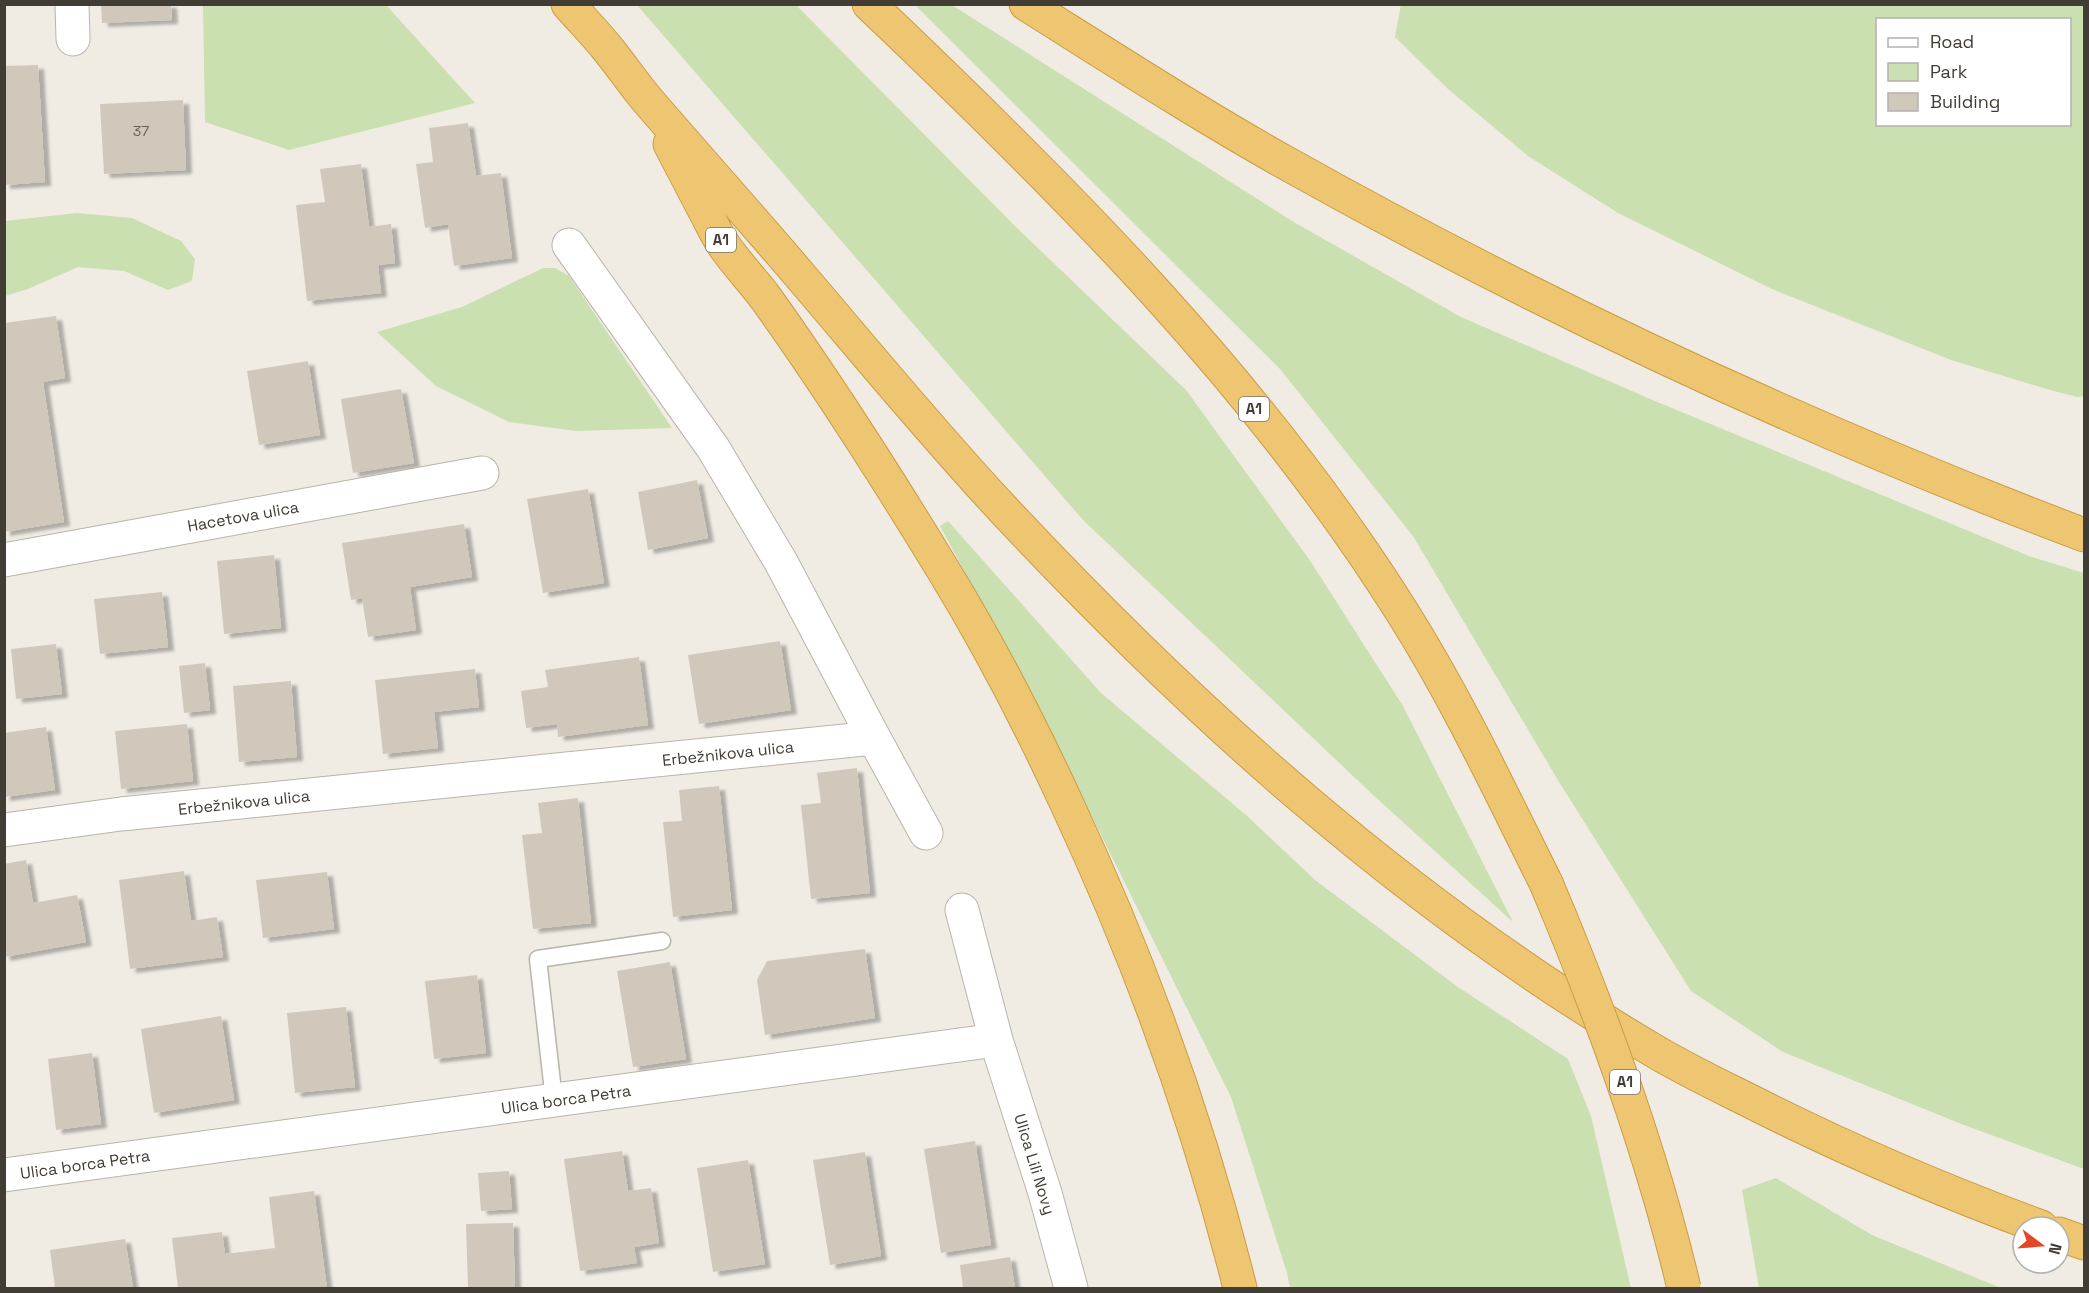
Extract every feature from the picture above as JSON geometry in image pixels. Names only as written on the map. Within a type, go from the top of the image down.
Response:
[{"type":"highway","name":"A1","points":[[568,4],[607,48],[645,97],[723,245],[763,295],[816,371],[944,571],[995,660],[1042,752],[1116,915],[1162,1031],[1195,1126],[1240,1288]]},
{"type":"highway","name":"A1","points":[[869,4],[1087,219],[1221,368],[1347,530],[1404,615],[1455,702],[1546,883],[1585,975],[1621,1071],[1652,1167],[1684,1288]]},
{"type":"highway","points":[[1026,4],[1197,111],[1283,161],[1451,253],[1549,303],[1641,348],[1825,431],[1940,479],[2085,535]]},
{"type":"highway","points":[[645,97],[932,430],[1060,570],[1211,718],[1366,851],[1447,914],[1521,967],[1652,1050],[1794,1123],[1891,1168],[2011,1215]]},
{"type":"street","points":[[72,4],[73,39]]},
{"type":"street","points":[[569,245],[713,448],[782,562],[926,833]]},
{"type":"street","name":"Hacetova ulica","points":[[4,560],[482,473]]},
{"type":"street","name":"Erbežnikova ulica","points":[[4,830],[121,814],[874,738]]},
{"type":"street","points":[[962,910],[996,1040]]},
{"type":"street","name":"Ulica borca Petra","points":[[4,1175],[996,1040]]},
{"type":"street","name":"Ulica Lili Novy","points":[[996,1040],[1045,1193],[1071,1288]]},
{"type":"lane","points":[[554,1100],[538,958],[662,941]]},
{"type":"green space","points":[[1401,4],[2084,5],[2084,396],[2077,397],[2050,390],[1951,360],[1772,289],[1618,213],[1528,156],[1448,89],[1395,37]]},
{"type":"green space","points":[[203,5],[386,5],[475,103],[289,150],[205,122]]},
{"type":"green space","points":[[637,5],[796,5],[1015,226],[1186,390],[1311,562],[1403,706],[1513,922],[1372,794],[1083,520]]},
{"type":"green space","points":[[917,5],[952,5],[1292,221],[1461,317],[1655,401],[2029,556],[2084,573],[2084,1169],[1964,1125],[1783,1052],[1691,991],[1559,782],[1413,536],[1280,369]]},
{"type":"green space","points":[[77,213],[132,218],[181,241],[195,259],[192,281],[168,290],[124,271],[78,267],[28,289],[5,296],[5,221]]},
{"type":"green space","points":[[543,268],[555,268],[569,276],[672,428],[576,431],[509,422],[436,386],[377,332],[462,307]]},
{"type":"green space","points":[[948,521],[1101,693],[1246,815],[1315,880],[1458,987],[1568,1059],[1591,1116],[1631,1288],[1290,1288],[1231,1097],[1038,708],[940,526]]},
{"type":"green space","points":[[1776,1178],[1872,1235],[2001,1288],[1759,1288],[1742,1190]]},
{"type":"building","points":[[101,4],[171,4],[172,20],[102,23]]},
{"type":"building","points":[[38,65],[45,182],[4,185],[4,66]]},
{"type":"building","points":[[183,100],[186,170],[104,174],[100,104]]},
{"type":"building","points":[[468,123],[476,176],[501,173],[512,258],[454,266],[448,224],[425,228],[416,164],[433,162],[429,128]]},
{"type":"building","points":[[361,164],[369,227],[391,224],[395,263],[378,265],[381,293],[307,301],[296,205],[325,202],[320,169]]},
{"type":"building","points":[[56,316],[65,378],[43,382],[64,522],[4,532],[4,323]]},
{"type":"building","points":[[308,361],[320,435],[259,445],[247,371]]},
{"type":"building","points":[[401,389],[414,463],[353,473],[341,399]]},
{"type":"building","points":[[697,480],[708,538],[648,550],[638,492]]},
{"type":"building","points":[[588,489],[604,583],[543,593],[527,499]]},
{"type":"building","points":[[464,524],[472,577],[410,587],[416,630],[368,637],[362,598],[351,600],[342,543]]},
{"type":"building","points":[[274,555],[281,628],[224,634],[217,561]]},
{"type":"building","points":[[162,592],[168,647],[100,654],[94,599]]},
{"type":"building","points":[[780,641],[791,710],[699,724],[688,655]]},
{"type":"building","points":[[56,644],[62,694],[16,699],[11,649]]},
{"type":"building","points":[[639,657],[648,725],[558,737],[557,724],[526,728],[521,691],[548,687],[545,670]]},
{"type":"building","points":[[205,663],[210,710],[184,713],[179,666]]},
{"type":"building","points":[[475,669],[479,707],[434,712],[438,748],[383,754],[375,680]]},
{"type":"building","points":[[291,681],[297,757],[239,762],[233,686]]},
{"type":"building","points":[[187,724],[193,781],[121,789],[115,731]]},
{"type":"building","points":[[46,727],[55,790],[4,797],[4,733]]},
{"type":"building","points":[[857,768],[870,893],[811,899],[801,805],[821,803],[817,773]]},
{"type":"building","points":[[719,786],[732,910],[673,917],[663,822],[682,821],[679,790]]},
{"type":"building","points":[[578,798],[591,923],[533,929],[522,835],[542,833],[538,803]]},
{"type":"building","points":[[26,860],[33,903],[77,895],[86,942],[4,957],[4,864]]},
{"type":"building","points":[[184,871],[191,921],[217,917],[223,957],[130,969],[119,880]]},
{"type":"building","points":[[327,872],[334,929],[263,938],[256,880]]},
{"type":"building","points":[[865,949],[875,1018],[765,1035],[757,980],[767,961]]},
{"type":"building","points":[[670,962],[686,1059],[633,1067],[617,971]]},
{"type":"building","points":[[477,975],[486,1053],[434,1059],[425,981]]},
{"type":"building","points":[[346,1007],[355,1087],[295,1093],[287,1013]]},
{"type":"building","points":[[221,1016],[234,1100],[154,1113],[141,1029]]},
{"type":"building","points":[[92,1053],[101,1124],[56,1130],[48,1059]]},
{"type":"building","points":[[975,1141],[991,1245],[941,1253],[924,1149]]},
{"type":"building","points":[[622,1151],[628,1191],[651,1188],[659,1243],[634,1247],[637,1263],[580,1271],[564,1159]]},
{"type":"building","points":[[865,1152],[881,1256],[830,1265],[813,1160]]},
{"type":"building","points":[[748,1160],[765,1264],[713,1272],[697,1168]]},
{"type":"building","points":[[509,1171],[512,1209],[481,1211],[478,1173]]},
{"type":"building","points":[[314,1191],[327,1288],[178,1288],[172,1238],[222,1232],[225,1254],[275,1248],[269,1197]]},
{"type":"building","points":[[513,1223],[515,1288],[468,1288],[466,1224]]},
{"type":"building","points":[[125,1239],[133,1288],[55,1288],[50,1250]]},
{"type":"building","points":[[1010,1257],[1015,1288],[963,1288],[960,1265]]}]
